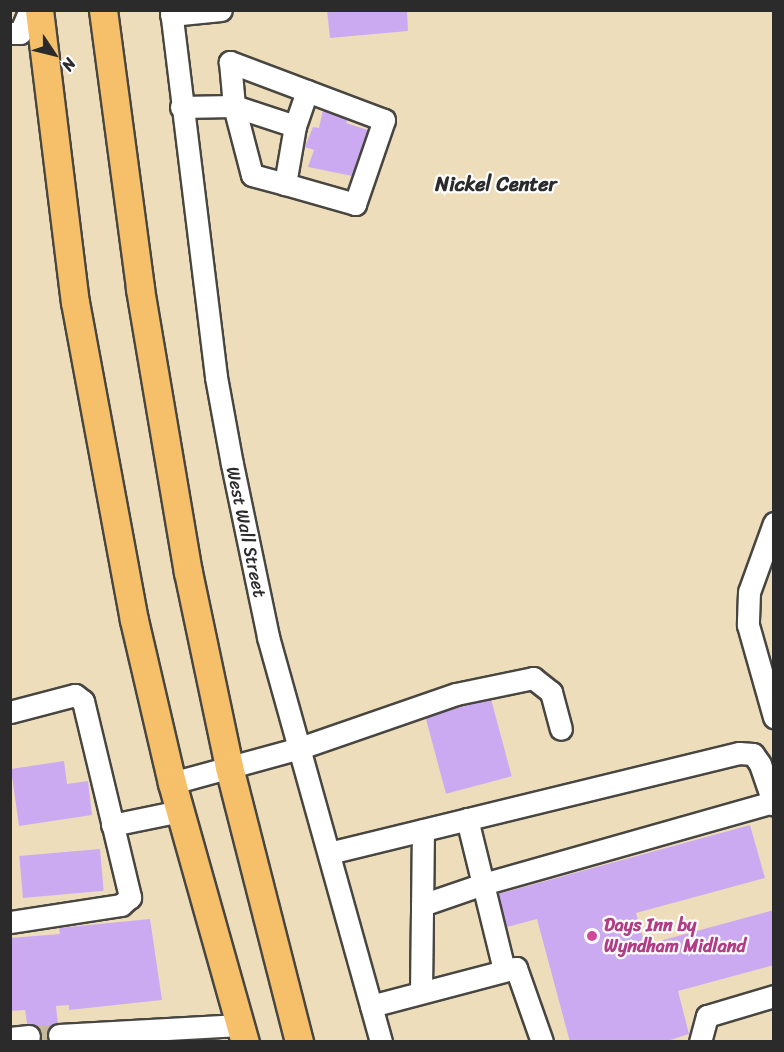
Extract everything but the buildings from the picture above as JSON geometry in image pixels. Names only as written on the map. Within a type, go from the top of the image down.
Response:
[{"type":"main road","points":[[39,10],[75,302],[134,620],[172,783],[242,1033]]},
{"type":"main road","points":[[103,10],[142,301],[188,572],[229,767],[299,1041]]},
{"type":"street","points":[[10,33],[20,33],[30,10]]},
{"type":"street","points":[[171,13],[221,10]]},
{"type":"street","name":"West Wall Street","points":[[171,13],[216,378],[268,638],[381,1041]]},
{"type":"street","points":[[230,62],[307,91],[384,120],[355,204],[252,175],[234,106],[230,62]]},
{"type":"street","points":[[285,184],[295,126],[307,91]]},
{"type":"street","points":[[181,107],[234,106],[295,126]]},
{"type":"street","points":[[774,523],[749,592],[748,626],[774,717]]},
{"type":"street","points":[[172,783],[300,748],[456,694],[533,678],[551,692],[561,729]]},
{"type":"street","points":[[10,712],[75,695],[83,701],[130,897],[121,905],[10,922]]},
{"type":"street","points":[[329,853],[739,753],[753,754],[760,764],[773,803],[483,884],[422,905]]},
{"type":"street","points":[[112,825],[180,811]]},
{"type":"street","points":[[467,819],[504,970]]},
{"type":"street","points":[[421,992],[423,830]]},
{"type":"street","points":[[371,1006],[516,968],[520,972],[542,1041]]},
{"type":"street","points":[[700,1041],[707,1016],[774,996]]},
{"type":"street","points":[[59,1035],[242,1033]]},
{"type":"tunnel","points":[[29,1036],[59,1035]]},
{"type":"place","name":"Days Inn by Wyndham Midland","points":[[592,936]]},
{"type":"district","name":"Nickel Center","points":[[496,184]]}]
